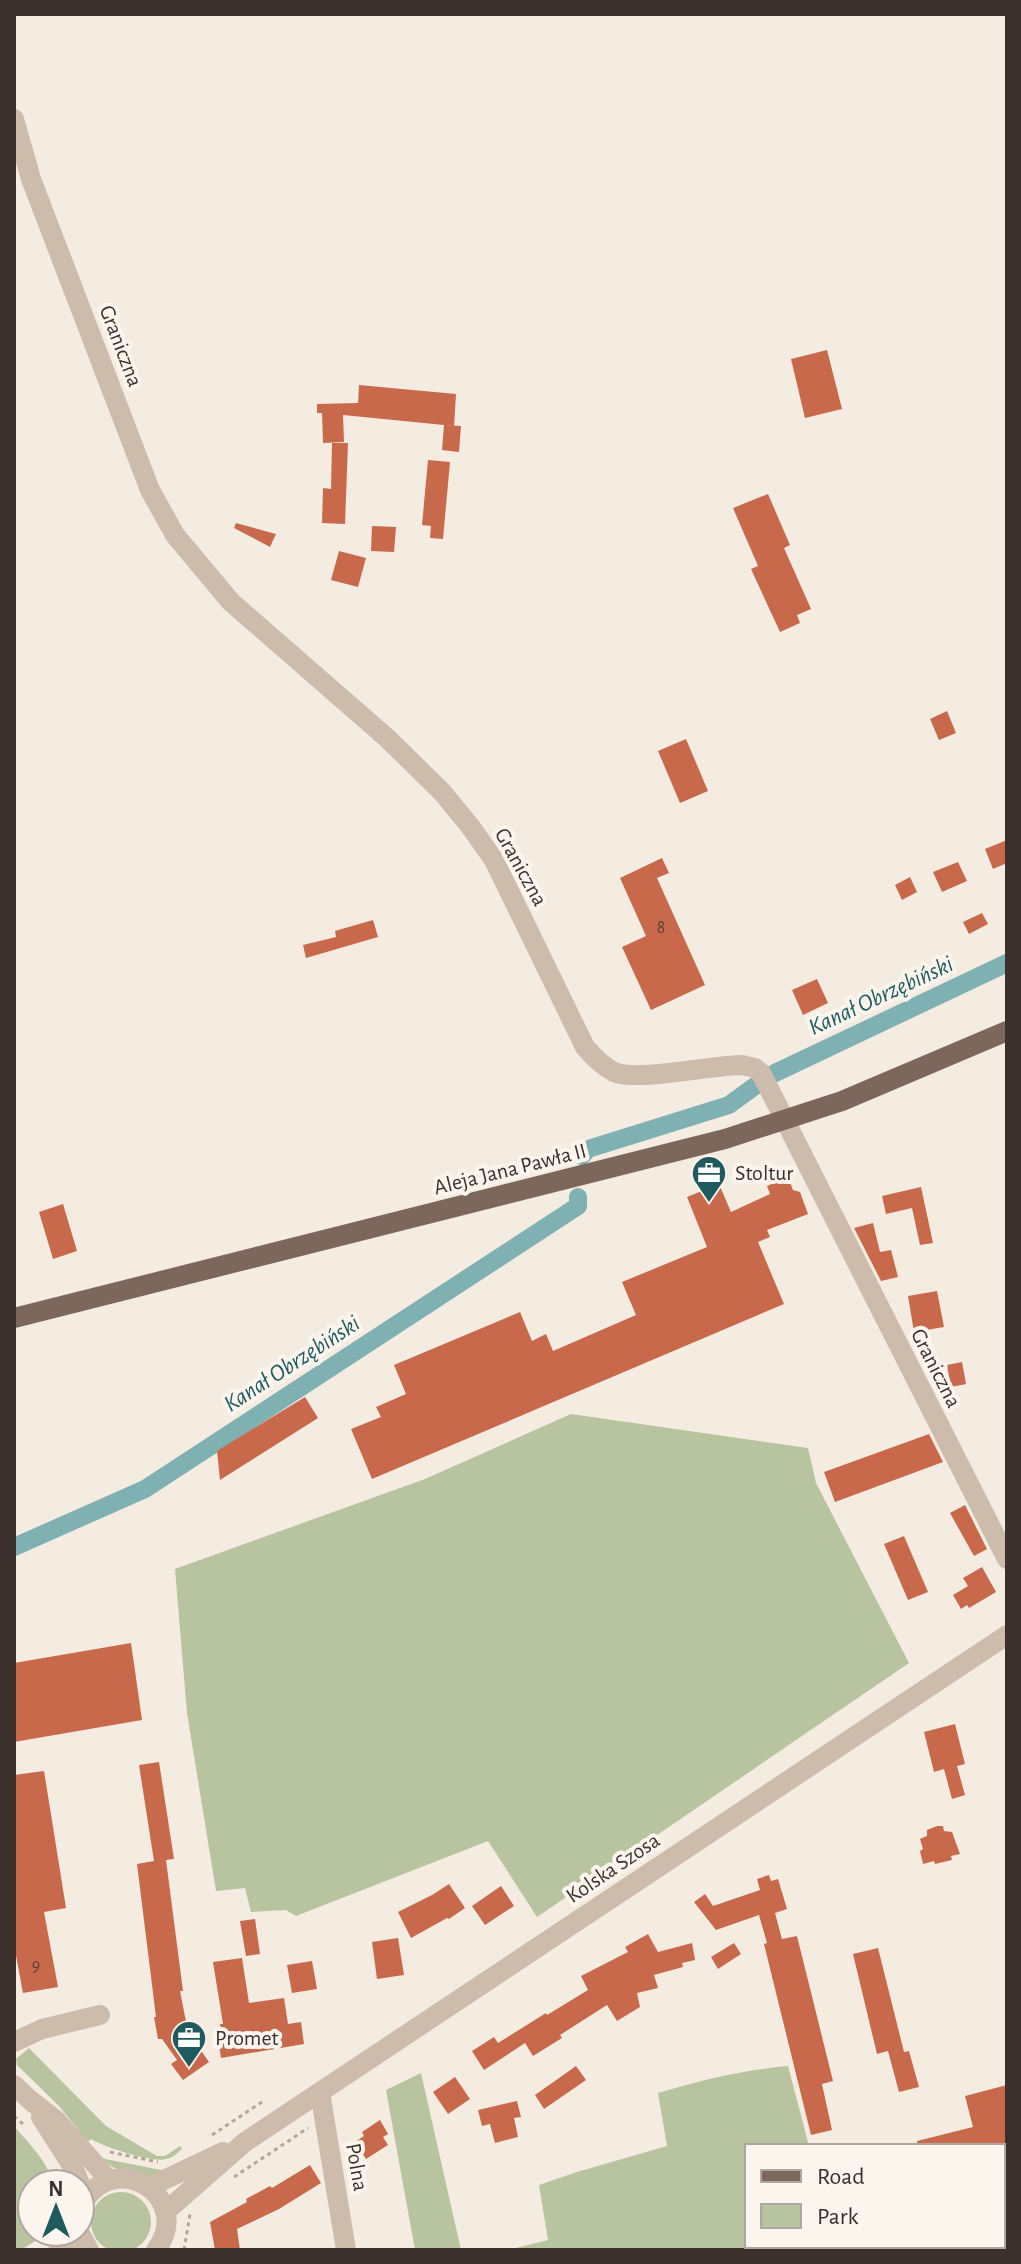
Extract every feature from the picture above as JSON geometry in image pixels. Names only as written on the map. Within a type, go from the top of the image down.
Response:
[{"type":"main road","name":"Aleja Jana Pawła II","points":[[14,1318],[672,1153],[842,1101],[1007,1031]]},
{"type":"street","name":"Graniczna","points":[[14,119],[31,179],[144,475],[175,535],[231,602],[387,738],[442,792],[470,826],[494,860],[585,1047],[599,1063],[617,1073],[642,1075],[725,1065],[742,1065],[761,1073],[1007,1559]]},
{"type":"street","name":"Kolska Szosa","points":[[165,2212],[245,2142],[1007,1635]]},
{"type":"street","points":[[14,2042],[42,2029],[100,2015]]},
{"type":"street","points":[[14,2085],[57,2121],[109,2180]]},
{"type":"street","name":"Polna","points":[[320,2092],[346,2250]]},
{"type":"street","points":[[30,2100],[73,2168]]},
{"type":"street","name":"Kolska Szosa","points":[[149,2187],[245,2142]]},
{"type":"street","points":[[96,2186],[109,2180],[130,2179],[149,2187],[159,2198],[165,2212],[166,2229],[158,2248]]},
{"type":"path","points":[[206,2139],[262,2102]]},
{"type":"path","points":[[235,2177],[324,2117]]},
{"type":"path","points":[[110,2152],[169,2165]]},
{"type":"path","points":[[184,2250],[192,2207]]},
{"type":"green space","points":[[571,1414],[808,1448],[816,1483],[909,1663],[537,1917],[488,1841],[296,1916],[286,1910],[251,1912],[245,1888],[216,1891],[187,1713],[175,1569],[425,1479]]},
{"type":"green space","points":[[29,2048],[106,2126],[157,2156],[165,2156],[180,2146],[182,2149],[171,2158],[159,2160],[128,2154],[91,2139],[88,2142],[59,2106],[17,2065],[16,2059]]},
{"type":"green space","points":[[788,2066],[808,2144],[745,2144],[745,2248],[835,2250],[508,2250],[548,2240],[539,2185],[667,2146],[658,2093],[755,2070]]},
{"type":"green space","points":[[421,2073],[461,2250],[415,2250],[386,2090]]},
{"type":"green space","points":[[15,2127],[46,2168],[16,2168],[16,2248],[24,2248],[14,2250]]},
{"type":"green space","points":[[100,2158],[163,2172],[148,2176],[130,2174]]},
{"type":"green space","points":[[109,2194],[133,2194],[143,2200],[149,2210],[149,2234],[143,2244],[121,2252],[99,2244],[96,2239],[96,2205],[99,2200]]},
{"type":"building","points":[[827,350],[842,409],[805,418],[791,359]]},
{"type":"building","points":[[359,385],[456,394],[454,426],[343,415],[344,442],[323,443],[322,413],[317,413],[317,404],[358,403]]},
{"type":"building","points":[[444,425],[461,426],[459,452],[442,450]]},
{"type":"building","points":[[332,443],[348,443],[345,524],[322,523],[323,488],[331,489]]},
{"type":"building","points":[[428,460],[450,462],[443,539],[430,538],[431,526],[422,525]]},
{"type":"building","points":[[768,494],[790,545],[784,548],[811,609],[797,615],[800,623],[780,632],[751,569],[758,566],[733,508]]},
{"type":"building","points":[[236,523],[276,534],[270,547],[234,528]]},
{"type":"building","points":[[372,526],[396,527],[394,552],[371,551]]},
{"type":"building","points":[[339,551],[366,558],[358,587],[331,580]]},
{"type":"building","points":[[947,711],[956,733],[939,740],[930,719]]},
{"type":"building","points":[[686,739],[708,791],[680,803],[658,751]]},
{"type":"building","points":[[1007,840],[1007,863],[993,869],[985,849]]},
{"type":"building","points":[[662,858],[669,873],[657,878],[705,985],[651,1010],[622,947],[646,936],[620,878]]},
{"type":"building","points":[[958,862],[967,881],[942,892],[933,872]]},
{"type":"building","points":[[910,877],[917,892],[902,900],[895,885]]},
{"type":"building","points":[[982,913],[988,924],[969,934],[963,922]]},
{"type":"building","points":[[373,920],[378,937],[306,958],[303,945],[336,937],[335,931]]},
{"type":"building","points":[[817,979],[828,1003],[803,1015],[792,990]]},
{"type":"building","points":[[788,1177],[793,1190],[800,1192],[808,1214],[767,1230],[770,1237],[758,1242],[784,1304],[372,1479],[351,1429],[381,1417],[376,1407],[406,1394],[394,1365],[520,1312],[532,1341],[546,1334],[553,1351],[636,1315],[622,1282],[707,1247],[687,1197],[719,1184],[731,1212],[770,1194],[767,1186]]},
{"type":"building","points":[[921,1187],[933,1243],[920,1245],[912,1208],[886,1214],[882,1196]]},
{"type":"building","points":[[63,1204],[77,1251],[53,1259],[39,1212]]},
{"type":"building","points":[[873,1223],[880,1252],[891,1250],[898,1277],[881,1281],[854,1228]]},
{"type":"building","points":[[937,1291],[944,1327],[914,1332],[908,1296]]},
{"type":"building","points":[[962,1362],[966,1384],[951,1387],[947,1365]]},
{"type":"building","points":[[305,1397],[318,1418],[220,1480],[217,1451]]},
{"type":"building","points":[[929,1434],[943,1462],[835,1502],[824,1472]]},
{"type":"building","points":[[965,1505],[987,1549],[974,1556],[950,1513]]},
{"type":"building","points":[[904,1536],[928,1592],[908,1600],[884,1544]]},
{"type":"building","points":[[982,1567],[996,1592],[969,1608],[967,1605],[961,1609],[953,1595],[968,1586],[963,1578]]},
{"type":"building","points":[[131,1643],[142,1720],[14,1742],[14,1663]]},
{"type":"building","points":[[955,1724],[965,1764],[957,1766],[965,1795],[952,1799],[944,1769],[934,1772],[924,1732]]},
{"type":"building","points":[[159,1762],[174,1859],[166,1860],[183,1991],[180,1991],[188,2032],[209,2062],[183,2080],[171,2064],[177,2060],[162,2039],[158,2039],[137,1864],[154,1861],[139,1765]]},
{"type":"building","points":[[44,1771],[66,1908],[44,1912],[58,1987],[23,1993],[14,1945],[14,1775]]},
{"type":"building","points":[[937,1826],[952,1832],[960,1854],[951,1856],[952,1860],[923,1864],[920,1839],[927,1836],[927,1830]]},
{"type":"building","points":[[769,1875],[771,1881],[778,1879],[787,1909],[775,1913],[782,1939],[797,1936],[833,2081],[822,2084],[832,2130],[811,2135],[759,1915],[716,1930],[694,1902],[705,1894],[713,1906],[760,1890],[757,1879]]},
{"type":"building","points":[[449,1884],[465,1908],[411,1938],[398,1912]]},
{"type":"building","points":[[501,1886],[514,1906],[485,1925],[472,1906]]},
{"type":"building","points":[[255,1919],[260,1954],[246,1956],[240,1921]]},
{"type":"building","points":[[648,1934],[658,1952],[692,1943],[695,1960],[682,1963],[683,1967],[654,1975],[658,1988],[637,1993],[640,2007],[617,2021],[607,2005],[533,2056],[525,2043],[484,2070],[472,2051],[494,2037],[498,2043],[588,1990],[581,1976],[628,1952],[625,1947]]},
{"type":"building","points":[[398,1938],[404,1975],[377,1979],[372,1942]]},
{"type":"building","points":[[734,1943],[741,1954],[718,1969],[711,1957]]},
{"type":"building","points":[[878,1948],[904,2052],[909,2051],[919,2087],[899,2092],[888,2051],[877,2054],[853,1954]]},
{"type":"building","points":[[242,1958],[249,2003],[284,1998],[288,2024],[301,2022],[304,2044],[221,2058],[217,2033],[222,2033],[220,2024],[223,2024],[213,1962]]},
{"type":"building","points":[[312,1961],[317,1989],[292,1993],[287,1965]]},
{"type":"building","points":[[576,2066],[586,2080],[544,2109],[535,2095]]},
{"type":"building","points":[[455,2077],[470,2099],[448,2114],[433,2092]]},
{"type":"building","points":[[1007,2085],[1007,2146],[918,2144],[917,2141],[973,2127],[965,2096]]},
{"type":"building","points":[[517,2101],[521,2117],[514,2118],[518,2137],[495,2143],[490,2124],[482,2126],[478,2110]]},
{"type":"building","points":[[380,2120],[388,2134],[383,2137],[388,2145],[366,2159],[355,2142],[364,2136],[362,2132]]},
{"type":"building","points":[[310,2165],[321,2183],[279,2209],[237,2229],[240,2250],[215,2250],[210,2222]]},
{"type":"waterway","name":"Kanał Obrzębiński","points":[[775,1073],[1007,963]]},
{"type":"waterway","name":"Kanał Obrzębiński","points":[[582,1156],[588,1149],[729,1105],[755,1086]]},
{"type":"waterway","name":"Kanał Obrzębiński","points":[[14,1547],[145,1489],[578,1206],[578,1197]]},
{"type":"place","name":"Stoltur","points":[[709,1204]]},
{"type":"place","name":"Promet","points":[[189,2069]]}]
